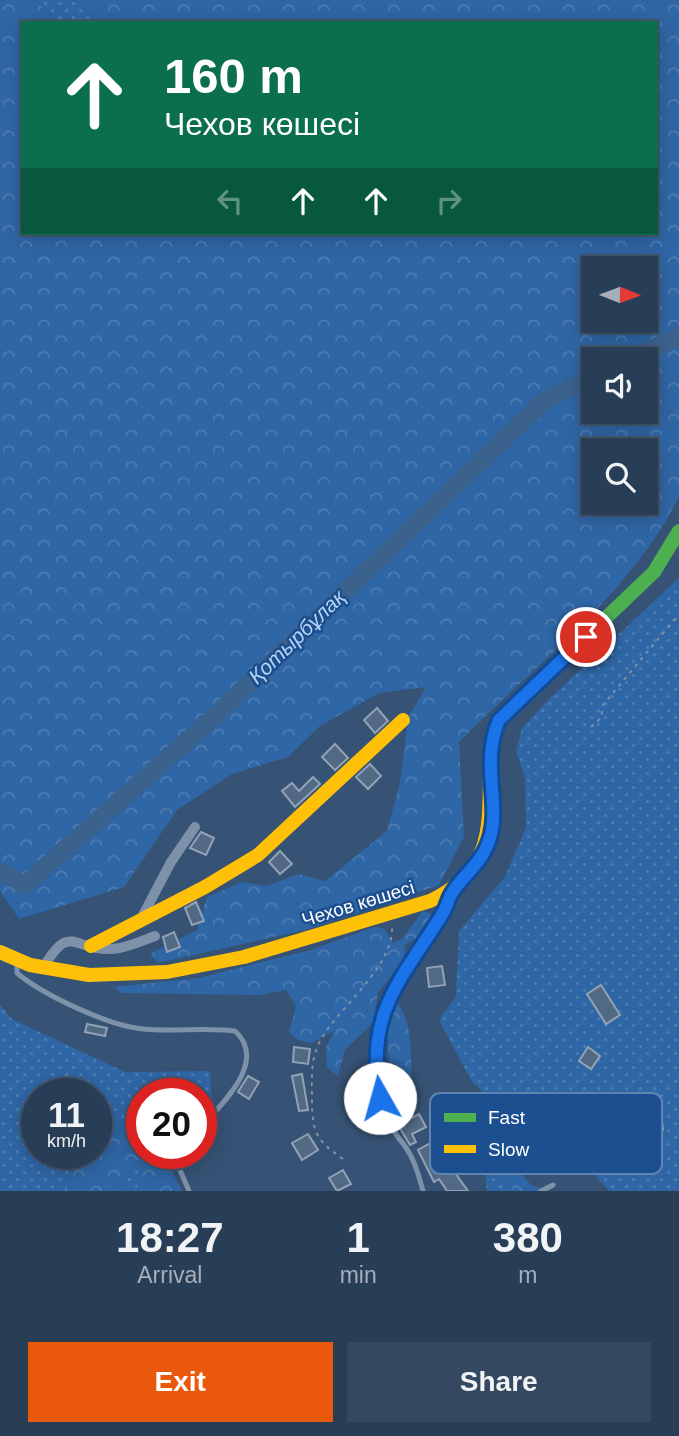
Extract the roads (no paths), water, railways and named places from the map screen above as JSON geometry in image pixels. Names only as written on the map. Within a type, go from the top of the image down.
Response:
[{"type":"main road","name":"Чехов көшесі","points":[[0,952],[18,961],[43,968],[81,974],[168,972],[267,951],[452,892],[480,861],[488,844],[492,824],[488,760],[491,739],[499,720],[654,572],[679,531]]},
{"type":"main road","points":[[91,946],[258,855],[403,720]]},
{"type":"street","points":[[141,919],[171,862],[195,827]]},
{"type":"street","points":[[43,968],[57,945],[79,941],[91,946],[114,949],[155,936]]},
{"type":"lane","points":[[423,1191],[416,1166],[386,1120],[376,1074],[376,1047],[385,1007],[416,951],[444,911],[452,892]]},
{"type":"lane","points":[[18,961],[17,972],[34,988],[104,1020],[146,1030],[235,1031],[244,1038],[248,1055],[234,1089],[217,1109]]},
{"type":"lane","points":[[180,1169],[189,1191]]},
{"type":"lane","points":[[541,1191],[553,1185]]},
{"type":"waterway","name":"Қотырбұлақ","points":[[657,347],[679,336]]},
{"type":"waterway","name":"Қотырбұлақ","points":[[0,871],[25,885],[214,717],[544,401],[581,383]]}]
